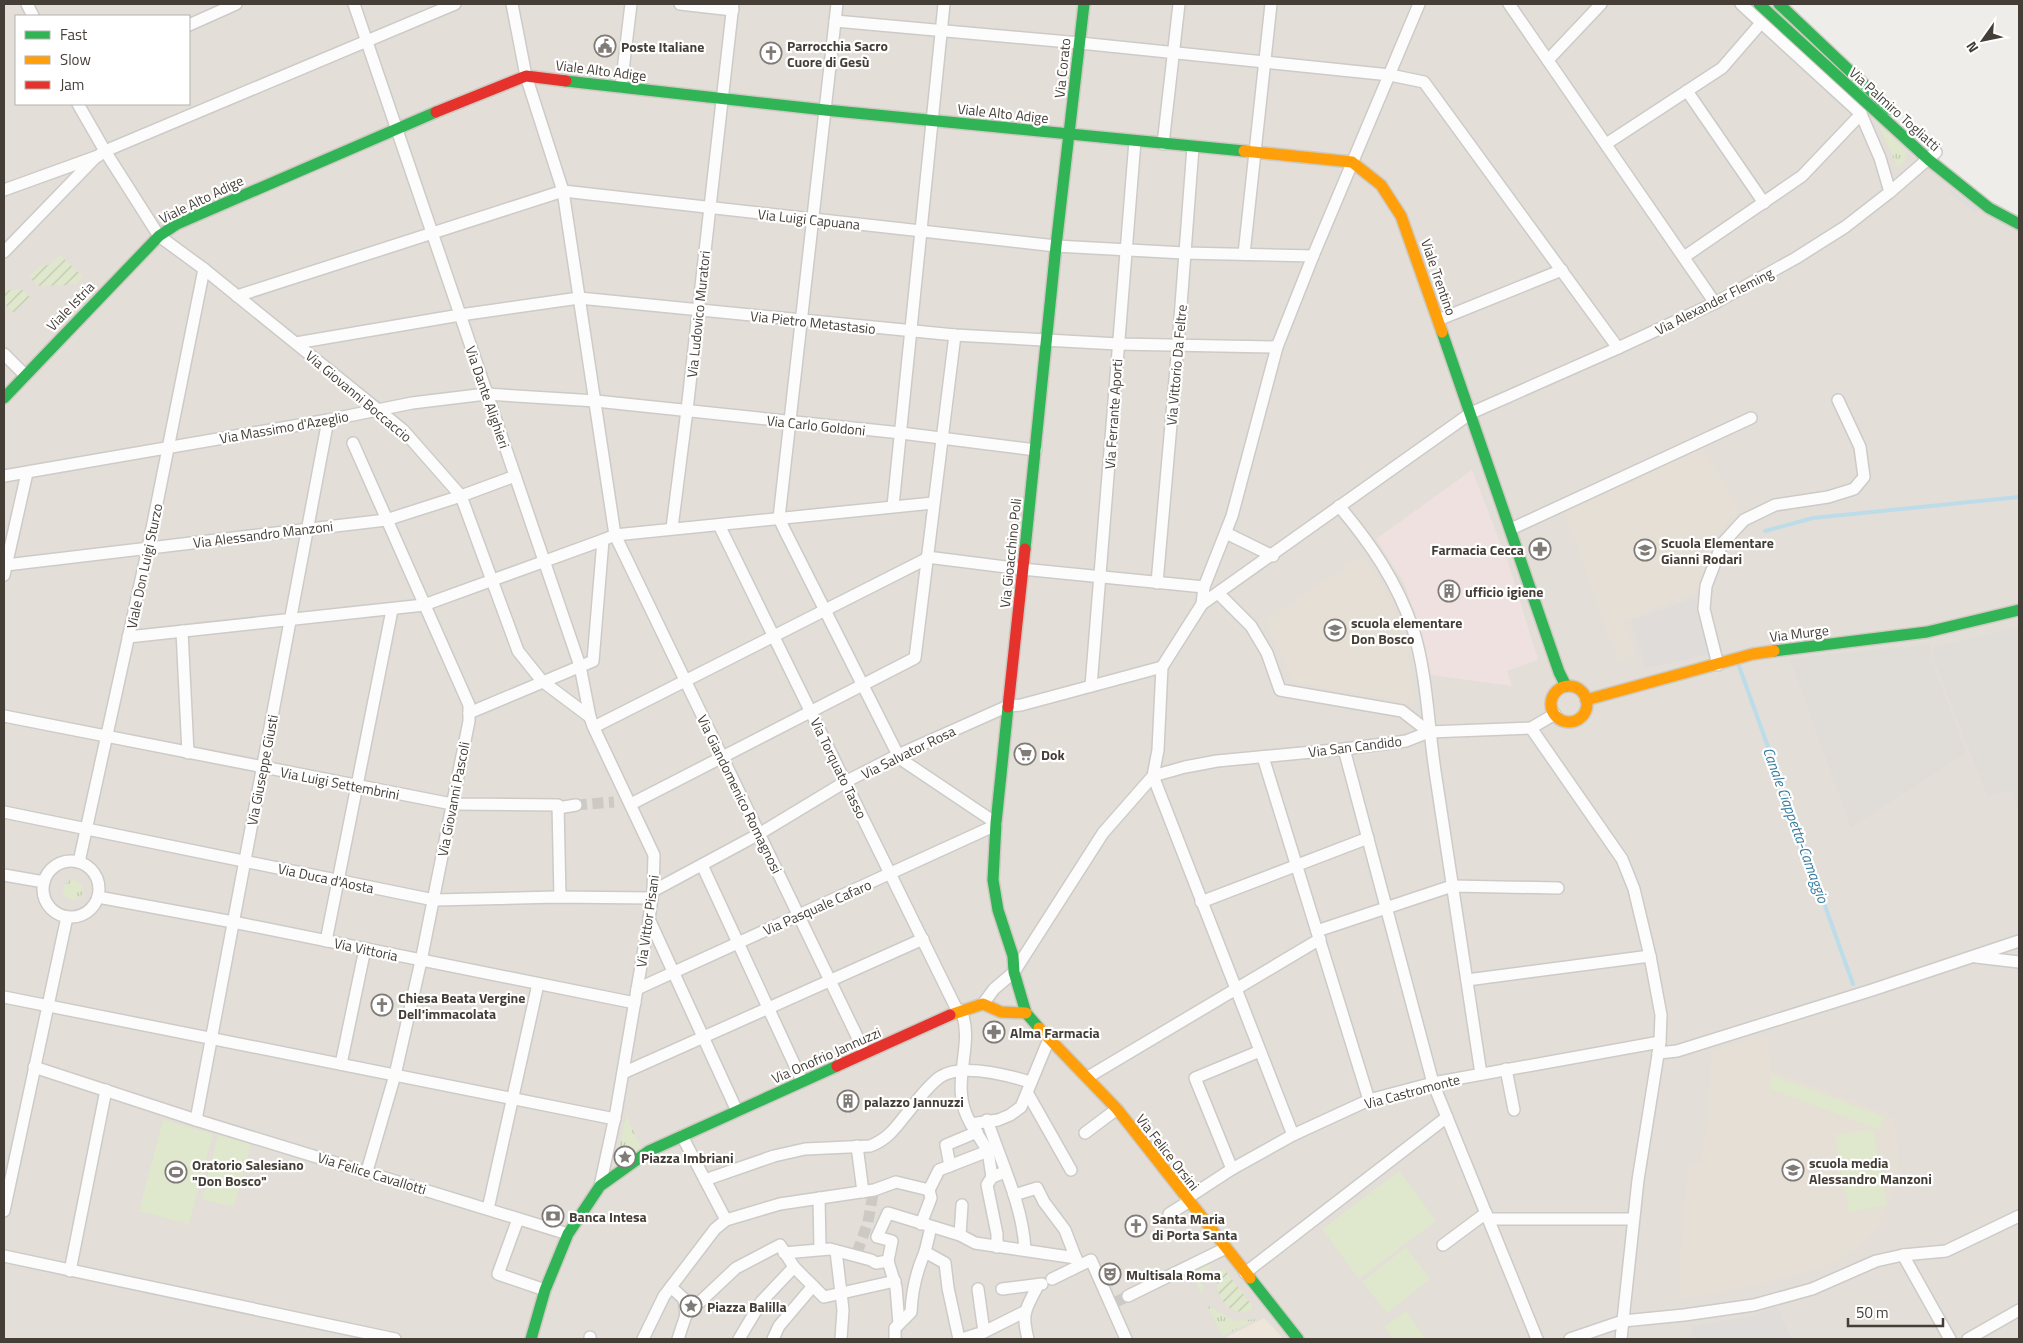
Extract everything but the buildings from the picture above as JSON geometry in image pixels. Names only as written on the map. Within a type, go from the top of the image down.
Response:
[{"type":"street","points":[[190,24],[236,4]]},
{"type":"street","name":"Via Dante Alighieri","points":[[354,4],[580,666],[592,722]]},
{"type":"street","points":[[4,190],[101,154],[366,40],[455,4]]},
{"type":"street","name":"Via Giandomenico Romagnosi","points":[[512,4],[526,76],[563,191],[615,535],[865,1053]]},
{"type":"street","points":[[621,87],[631,4]]},
{"type":"street","points":[[680,4],[733,7]]},
{"type":"street","points":[[837,4],[779,518],[898,755],[905,762],[996,824]]},
{"type":"street","points":[[893,506],[944,4]]},
{"type":"street","name":"Via Corato","points":[[1070,135],[1084,4]]},
{"type":"street","points":[[1162,144],[1179,4]]},
{"type":"street","points":[[1244,254],[1271,4]]},
{"type":"street","points":[[1026,1013],[1001,1012],[983,1004],[994,989],[1014,972],[1103,833],[1153,776],[1158,750],[1162,667],[1202,604],[1204,588],[1226,533],[1277,347],[1313,256],[1419,4]]},
{"type":"street","points":[[1509,4],[1715,303]]},
{"type":"street","points":[[1548,60],[1601,4]]},
{"type":"street","points":[[1741,4],[1861,114],[1880,158],[1890,192]]},
{"type":"street","name":"Via Palmiro Togliatti","points":[[1759,4],[1989,208],[2019,224]]},
{"type":"street","name":"Via Palmiro Togliatti","points":[[1779,4],[1932,156],[1994,200],[2019,212]]},
{"type":"street","name":"Via Ludovico Muratori","points":[[672,528],[688,410],[733,7]]},
{"type":"street","points":[[835,21],[1390,75],[1424,82],[1618,348]]},
{"type":"street","points":[[1606,144],[1722,68],[1761,22]]},
{"type":"street","name":"Viale Alto Adige","points":[[159,236],[177,224],[396,128],[526,76],[723,99],[1070,135]]},
{"type":"street","points":[[1687,91],[1764,203]]},
{"type":"street","points":[[78,105],[101,154],[159,236]]},
{"type":"street","points":[[1684,257],[1802,176],[1861,114]]},
{"type":"street","points":[[1070,135],[1352,162]]},
{"type":"street","name":"Via Gioacchino Poli","points":[[1026,1013],[1014,972],[1013,956],[998,910],[993,880],[996,824],[1022,569],[1056,246],[1070,135]]},
{"type":"street","name":"Via Ferrante Aporti","points":[[1091,686],[1136,141]]},
{"type":"street","name":"Via Vittorio Da Feltre","points":[[1157,583],[1193,147]]},
{"type":"street","points":[[4,252],[101,154]]},
{"type":"street","name":"Via Alexander Fleming","points":[[1202,604],[1273,556],[1339,506],[1471,413],[1715,303],[1796,258],[1845,227],[1932,156]]},
{"type":"street","name":"Viale Trentino","points":[[1352,162],[1379,182],[1391,195],[1402,216],[1559,672],[1566,686]]},
{"type":"street","points":[[237,296],[563,191]]},
{"type":"street","name":"Via Luigi Capuana","points":[[563,191],[1056,246],[1184,253],[1313,256]]},
{"type":"street","name":"Via Giovanni Boccaccio","points":[[159,236],[204,269],[403,430],[462,496],[518,651],[542,681],[592,722]]},
{"type":"street","name":"Viale Istria","points":[[4,398],[159,236]]},
{"type":"street","name":"Viale Don Luigi Sturzo","points":[[79,862],[148,548],[204,269]]},
{"type":"street","points":[[1438,320],[1562,270]]},
{"type":"street","name":"Via Pietro Metastasio","points":[[296,343],[460,315],[579,298],[911,332],[1118,344],[1277,347]]},
{"type":"street","points":[[630,804],[916,658],[954,335]]},
{"type":"street","points":[[4,354],[25,375]]},
{"type":"street","name":"Via Massimo d'Azeglio","points":[[4,476],[328,420],[412,403],[486,394],[596,401]]},
{"type":"street","points":[[1721,664],[1704,609],[1706,586],[1722,544],[1744,520],[1775,505],[1828,497],[1854,489],[1864,477],[1860,447],[1838,400]]},
{"type":"street","name":"Via Carlo Goldoni","points":[[596,401],[901,433],[1036,450]]},
{"type":"street","points":[[1511,529],[1751,418]]},
{"type":"street","name":"Via Giuseppe Giusti","points":[[196,1120],[328,420]]},
{"type":"street","name":"Via Giovanni Pascoli","points":[[353,443],[469,705],[452,804],[421,961],[395,1075],[367,1171]]},
{"type":"street","points":[[5,570],[27,473]]},
{"type":"street","name":"Via Alessandro Manzoni","points":[[5,570],[148,548],[386,520],[462,496],[515,476]]},
{"type":"street","points":[[128,637],[392,610],[424,605],[615,535],[933,503]]},
{"type":"street","points":[[1339,506],[1382,562],[1400,596],[1413,630],[1423,674],[1429,732],[1481,1074]]},
{"type":"street","name":"Via Torquato Tasso","points":[[719,525],[923,940],[966,1023],[960,1082],[964,1112],[988,1151]]},
{"type":"street","points":[[1226,533],[1273,556]]},
{"type":"street","points":[[469,713],[593,661],[595,618],[603,540]]},
{"type":"street","points":[[592,722],[685,681],[927,558],[1204,588]]},
{"type":"street","points":[[1219,594],[1251,626],[1267,653],[1280,690],[1402,712],[1429,732]]},
{"type":"street","points":[[326,941],[392,610]]},
{"type":"street","name":"Via Murge","points":[[1586,700],[1753,654],[1927,632],[2019,610]]},
{"type":"street","points":[[182,631],[188,753]]},
{"type":"street","name":"Via Salvator Rosa","points":[[653,894],[846,782],[898,755],[1008,706],[1021,705],[1162,667]]},
{"type":"street","points":[[1566,686],[1577,688],[1586,700],[1585,712],[1576,720],[1565,721],[1555,714],[1552,709],[1552,697],[1566,686]]},
{"type":"street","name":"Via San Candido","points":[[1153,776],[1217,761],[1406,741],[1429,732],[1531,728],[1555,714]]},
{"type":"street","name":"Via Luigi Settembrini","points":[[4,716],[357,787],[452,804],[558,804],[558,808]]},
{"type":"street","name":"Via Vittor Pisani","points":[[592,722],[654,855],[650,919],[616,1113]]},
{"type":"street","points":[[1531,728],[1622,860],[1634,889],[1650,956],[1660,1015],[1659,1048],[1633,1219],[1621,1339]]},
{"type":"street","points":[[1344,749],[1433,1083],[1537,1339]]},
{"type":"street","points":[[1263,757],[1369,1100]]},
{"type":"street","points":[[1153,776],[1294,1136]]},
{"type":"street","points":[[560,897],[558,808],[576,805]]},
{"type":"street","name":"Via Duca d'Aosta","points":[[4,812],[434,900],[653,894]]},
{"type":"street","name":"Via Pasquale Cafaro","points":[[637,989],[996,824]]},
{"type":"street","points":[[1201,902],[1368,838]]},
{"type":"street","points":[[63,862],[79,862],[93,872],[97,880],[98,897],[89,910],[82,914],[67,917],[59,914],[47,902],[44,894],[44,882],[50,871],[63,862]]},
{"type":"street","points":[[702,865],[802,1081]]},
{"type":"street","points":[[4,875],[44,882]]},
{"type":"street","points":[[1088,1077],[1236,990],[1318,935],[1386,908],[1452,886],[1558,888]]},
{"type":"street","name":"Via Vittoria","points":[[98,897],[365,948],[421,961],[635,1003]]},
{"type":"street","points":[[4,1211],[67,917]]},
{"type":"street","points":[[650,919],[737,1111]]},
{"type":"street","points":[[623,1073],[923,940]]},
{"type":"street","name":"Via Castromonte","points":[[1169,1214],[1232,1169],[1294,1136],[1369,1100],[1433,1083],[1506,1069],[1659,1048],[1685,1048],[2019,941]]},
{"type":"street","points":[[341,1064],[365,948]]},
{"type":"street","points":[[1467,980],[1650,956]]},
{"type":"street","points":[[1973,957],[2019,962]]},
{"type":"street","points":[[488,1209],[538,984]]},
{"type":"street","points":[[4,997],[513,1099],[616,1113],[600,1186]]},
{"type":"street","name":"Via Onofrio Jannuzzi","points":[[682,1136],[960,1011],[983,1004]]},
{"type":"street","name":"Via Felice Orsini","points":[[1026,1013],[1049,1039],[1088,1077],[1116,1110],[1298,1339]]},
{"type":"street","points":[[950,1166],[946,1145],[987,1120],[998,1120],[1010,1115],[1021,1107],[1049,1039]]},
{"type":"street","points":[[1232,1169],[1195,1078],[1260,1051]]},
{"type":"street","name":"Via Felice Cavallotti","points":[[34,1067],[196,1120],[568,1234]]},
{"type":"street","points":[[1506,1069],[1514,1110]]},
{"type":"street","points":[[705,1180],[774,1156],[805,1150],[870,1146],[880,1142],[890,1135],[932,1084],[941,1076],[951,1072],[1004,1074],[1029,1088],[1071,1170]]},
{"type":"street","points":[[70,1271],[106,1090]]},
{"type":"street","points":[[1085,1133],[1116,1110]]},
{"type":"street","points":[[1245,1274],[1446,1117]]},
{"type":"street","points":[[987,1120],[1014,1195],[1025,1250]]},
{"type":"street","points":[[531,1339],[546,1290],[568,1234],[600,1186],[649,1151],[682,1136],[726,1220]]},
{"type":"street","points":[[856,1146],[870,1192]]},
{"type":"street","points":[[895,1339],[895,1328],[911,1312],[915,1276],[925,1252],[926,1226],[931,1198],[929,1190],[939,1170],[988,1151],[992,1177]]},
{"type":"street","points":[[998,1247],[987,1185],[992,1177],[1005,1172]]},
{"type":"street","points":[[643,1339],[664,1296],[715,1229],[726,1220],[780,1204],[870,1192],[896,1182],[929,1190]]},
{"type":"street","points":[[1014,1195],[1037,1188],[1044,1202],[1066,1230],[1077,1262]]},
{"type":"street","points":[[819,1198],[820,1248]]},
{"type":"street","points":[[960,1235],[962,1205]]},
{"type":"street","points":[[899,1324],[895,1281],[888,1261],[892,1241],[877,1237],[888,1213],[960,1235],[975,1243],[1025,1250],[1077,1262],[1091,1260],[1114,1303],[1126,1339]]},
{"type":"street","points":[[1443,1245],[1487,1216],[1633,1219]]},
{"type":"street","points":[[1570,1339],[1623,1321],[1754,1305],[1812,1289],[1876,1261],[1903,1255],[1946,1251],[2019,1216]]},
{"type":"street","points":[[518,1218],[498,1274],[546,1290]]},
{"type":"street","points":[[686,1315],[736,1268],[755,1257],[782,1249],[820,1248],[856,1255],[876,1264],[888,1261]]},
{"type":"street","points":[[1128,1296],[1226,1248]]},
{"type":"street","points":[[782,1249],[794,1267],[824,1297],[895,1281]]},
{"type":"street","points":[[836,1251],[839,1293],[843,1310],[841,1339]]},
{"type":"street","points":[[925,1252],[945,1263],[946,1280],[960,1339],[984,1332],[1024,1312],[1044,1282]]},
{"type":"street","points":[[1903,1255],[1950,1339]]},
{"type":"street","points":[[9,1257],[395,1339]]},
{"type":"street","points":[[1002,1289],[1044,1282],[1077,1262]]},
{"type":"street","points":[[738,1339],[761,1302],[794,1267]]},
{"type":"street","points":[[773,1339],[779,1326],[813,1286]]},
{"type":"street","points":[[671,1288],[684,1299],[686,1315],[679,1339]]},
{"type":"street","points":[[978,1289],[984,1332]]},
{"type":"street","points":[[1968,1339],[2019,1310]]},
{"type":"street","points":[[1024,1312],[1024,1325],[1028,1339]]},
{"type":"shaded area","points":[[4,4],[1750,4],[1919,161],[2019,221],[2019,1339],[4,1339]]},
{"type":"shaded area","points":[[1951,189],[1978,209],[1976,213],[1949,193]]},
{"type":"shaded area","name":"Scuola Elementare Gianni Rodari","points":[[1703,448],[1740,512],[1725,525],[1714,542],[1698,591],[1623,620],[1635,655],[1618,661],[1564,511]]},
{"type":"shaded area","points":[[1472,470],[1509,565],[1538,660],[1507,671],[1512,686],[1431,675],[1424,642],[1404,583],[1376,539]]},
{"type":"shaded area","name":"scuola elementare Don Bosco","points":[[1361,556],[1382,583],[1391,602],[1409,659],[1415,704],[1291,682],[1283,655],[1266,621]]},
{"type":"shaded area","points":[[1694,598],[1709,654],[1646,668],[1631,621]]},
{"type":"shaded area","points":[[2019,627],[2019,812],[2011,790],[1988,797],[1933,658],[1935,647]]},
{"type":"shaded area","points":[[1930,644],[1930,656],[1966,753],[1851,827],[1790,659]]},
{"type":"shaded area","name":"scuola media Alessandro Manzoni","points":[[1767,1036],[1771,1071],[1892,1116],[1897,1134],[1898,1175],[1891,1201],[1879,1225],[1857,1247],[1830,1265],[1761,1283],[1679,1299],[1679,1273],[1688,1163],[1701,1164],[1707,1119],[1711,1051]]},
{"type":"shaded area","points":[[1778,1307],[1791,1339],[1697,1339],[1691,1334],[1692,1326],[1752,1316]]},
{"type":"shaded area","points":[[1264,1318],[1282,1337],[1279,1339],[1223,1339]]},
{"type":"green space","points":[[1879,125],[1906,151],[1906,159],[1898,168]]},
{"type":"green space","points":[[60,255],[83,277],[75,285],[72,283],[69,285],[39,286],[29,277],[40,266],[50,265]]},
{"type":"green space","points":[[21,289],[30,297],[14,313],[4,303],[4,291]]},
{"type":"green space","points":[[69,880],[77,880],[83,886],[83,894],[77,900],[69,900],[63,894],[63,886]]},
{"type":"green space","points":[[1772,1075],[1885,1117],[1880,1130],[1767,1088]]},
{"type":"green space","points":[[626,1114],[641,1148],[616,1165]]},
{"type":"green space","name":"Oratorio Salesiano \"Don Bosco\"","points":[[163,1120],[213,1134],[189,1224],[139,1211]]},
{"type":"green space","points":[[1873,1129],[1887,1205],[1849,1212],[1835,1135]]},
{"type":"green space","name":"Oratorio Salesiano \"Don Bosco\"","points":[[218,1135],[251,1144],[234,1207],[202,1199]]},
{"type":"green space","points":[[1399,1171],[1436,1221],[1359,1279],[1322,1229]]},
{"type":"green space","points":[[1406,1247],[1430,1279],[1387,1313],[1362,1282]]},
{"type":"green space","points":[[1213,1262],[1204,1277],[1202,1295],[1191,1273]]},
{"type":"green space","points":[[1223,1268],[1254,1308],[1245,1312],[1237,1311],[1229,1308],[1223,1302],[1217,1285],[1218,1276]]},
{"type":"green space","points":[[1207,1305],[1235,1321],[1258,1319],[1222,1336]]},
{"type":"green space","points":[[1406,1311],[1426,1339],[1393,1339],[1384,1327]]},
{"type":"waterway","name":"Canale Ciappetta-Camaggio","points":[[1765,531],[1813,518],[2019,497]]},
{"type":"waterway","name":"Canale Ciappetta-Camaggio","points":[[1739,666],[1853,984]]},
{"type":"tunnel","points":[[576,805],[614,802]]},
{"type":"tunnel","points":[[857,1253],[868,1222],[873,1194]]},
{"type":"tunnel","points":[[1116,1302],[1128,1296]]},
{"type":"traffic: fast","points":[[1025,549],[1056,246],[1084,4]]},
{"type":"traffic: fast","points":[[1759,4],[1929,160],[1989,208],[2019,224]]},
{"type":"traffic: fast","points":[[1779,4],[1890,109]]},
{"type":"traffic: fast","points":[[566,81],[825,110],[1244,151]]},
{"type":"traffic: fast","points":[[4,398],[159,236],[177,224],[436,112]]},
{"type":"traffic: fast","points":[[1442,332],[1559,672],[1566,686]]},
{"type":"traffic: fast","points":[[1774,651],[1927,632],[2019,610]]},
{"type":"traffic: fast","points":[[1008,707],[996,823],[993,880],[998,910],[1013,956],[1014,972],[1026,1013],[1039,1028]]},
{"type":"traffic: fast","points":[[531,1339],[545,1290],[568,1234],[600,1186],[649,1151],[837,1066]]},
{"type":"traffic: fast","points":[[1250,1278],[1298,1339]]},
{"type":"traffic: slow","points":[[1244,151],[1352,162],[1381,185],[1401,216],[1442,332]]},
{"type":"traffic: slow","points":[[1586,700],[1753,654],[1774,651]]},
{"type":"traffic: slow","points":[[1569,686],[1581,692],[1587,704],[1581,716],[1569,722],[1557,716],[1551,704],[1557,692],[1569,686]]},
{"type":"traffic: slow","points":[[950,1015],[983,1004],[1001,1012],[1026,1013]]},
{"type":"traffic: slow","points":[[1039,1028],[1117,1109],[1250,1278]]},
{"type":"traffic: jam","points":[[436,112],[526,76],[566,81]]},
{"type":"traffic: jam","points":[[1008,707],[1025,549]]},
{"type":"traffic: jam","points":[[837,1066],[950,1015]]},
{"type":"place","name":"Poste Italiane","points":[[605,46]]},
{"type":"place","name":"Parrocchia Sacro Cuore di Gesù","points":[[771,53]]},
{"type":"place","name":"Farmacia Cecca","points":[[1540,549]]},
{"type":"place","name":"Scuola Elementare Gianni Rodari","points":[[1645,550]]},
{"type":"place","name":"ufficio igiene","points":[[1449,591]]},
{"type":"place","name":"scuola elementare Don Bosco","points":[[1335,630]]},
{"type":"place","name":"Dok","points":[[1025,754]]},
{"type":"place","name":"Chiesa Beata Vergine Dell'immacolata","points":[[382,1005]]},
{"type":"place","name":"Alma Farmacia","points":[[994,1032]]},
{"type":"place","name":"palazzo Jannuzzi","points":[[848,1101]]},
{"type":"place","name":"Piazza Imbriani","points":[[625,1157]]},
{"type":"place","name":"scuola media Alessandro Manzoni","points":[[1793,1170]]},
{"type":"place","name":"Oratorio Salesiano \"Don Bosco\"","points":[[176,1172]]},
{"type":"place","name":"Banca Intesa","points":[[553,1216]]},
{"type":"place","name":"Santa Maria di Porta Santa","points":[[1136,1226]]},
{"type":"place","name":"Multisala Roma","points":[[1110,1274]]},
{"type":"place","name":"Piazza Balilla","points":[[691,1306]]}]
